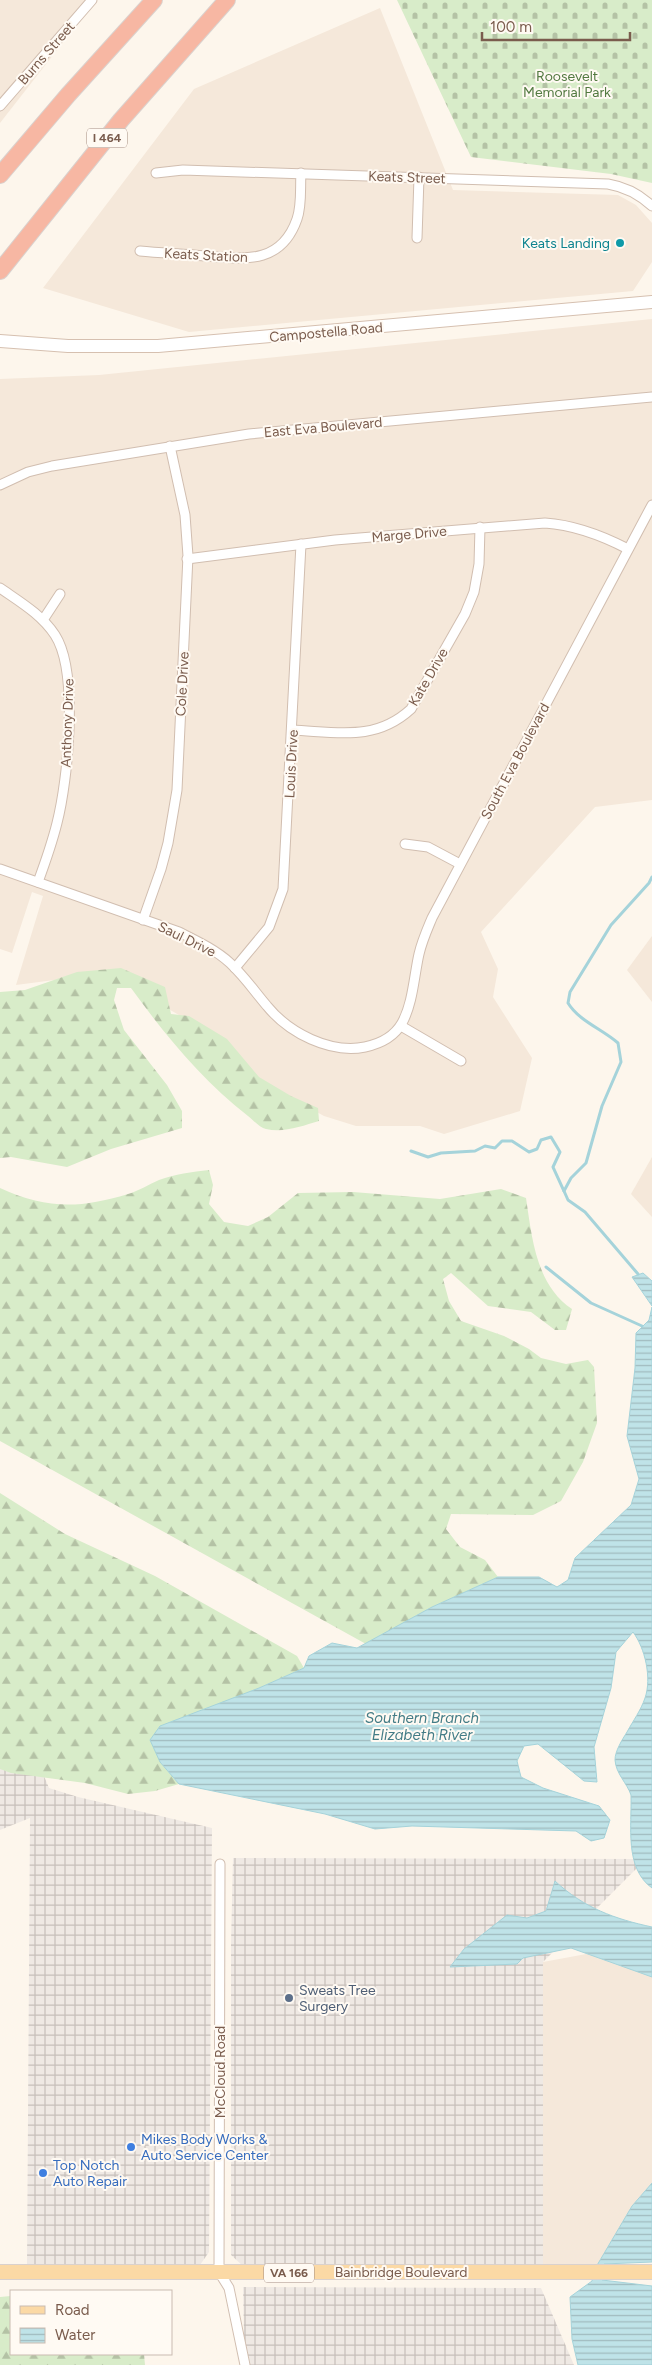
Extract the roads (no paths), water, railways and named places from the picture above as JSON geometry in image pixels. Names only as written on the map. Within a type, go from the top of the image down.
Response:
[{"type":"highway","points":[[0,175],[68,95],[154,0]]},
{"type":"highway","name":"I 464","points":[[0,271],[121,120],[225,3]]},
{"type":"main road","name":"Campostella Road","points":[[0,341],[68,346],[158,346],[652,302]]},
{"type":"main road","name":"Bainbridge Boulevard","points":[[0,2272],[652,2272]]},
{"type":"street","name":"Burns Street","points":[[0,106],[92,0]]},
{"type":"street","name":"Keats Street","points":[[156,173],[183,170],[608,184],[628,189],[652,206]]},
{"type":"street","name":"Keats Station","points":[[140,251],[247,259],[266,254],[284,243],[294,229],[300,208],[301,174]]},
{"type":"street","points":[[417,238],[419,178]]},
{"type":"street","name":"East Eva Boulevard","points":[[0,485],[41,468],[249,434],[652,397]]},
{"type":"street","name":"Cole Drive","points":[[143,920],[168,842],[177,790],[187,559],[185,514],[170,446]]},
{"type":"street","name":"South Eva Boulevard","points":[[401,1026],[406,1015],[425,934],[460,864],[652,504]]},
{"type":"street","name":"Marge Drive","points":[[187,559],[301,544],[523,524],[559,524],[592,532],[628,549]]},
{"type":"street","name":"Kate Drive","points":[[292,730],[372,732],[400,720],[411,709],[465,614],[474,592],[479,564],[480,527]]},
{"type":"street","name":"Louis Drive","points":[[235,968],[269,927],[283,889],[301,544]]},
{"type":"street","name":"Anthony Drive","points":[[0,588],[43,620],[62,649],[70,681],[66,773],[62,800],[57,824],[38,882]]},
{"type":"street","points":[[43,620],[60,594]]},
{"type":"street","points":[[405,844],[428,846],[460,864]]},
{"type":"street","name":"Saul Drive","points":[[0,869],[143,920],[200,943],[235,968],[268,1007],[282,1020],[306,1036],[323,1044],[343,1049],[374,1045],[385,1040],[401,1026]]},
{"type":"street","points":[[401,1026],[460,1060]]},
{"type":"street","name":"McCloud Road","points":[[220,1864],[219,2272],[228,2288],[245,2365]]},
{"type":"water","points":[[643,1273],[652,1281],[652,1306],[632,1277]]},
{"type":"water","name":"Southern Branch Elizabeth River","points":[[652,1307],[652,1888],[643,1879],[633,1858],[631,1845],[631,1795],[617,1770],[615,1760],[619,1746],[641,1707],[647,1690],[648,1682],[644,1655],[633,1632],[616,1652],[611,1688],[594,1747],[597,1782],[584,1781],[538,1744],[524,1746],[517,1761],[521,1777],[543,1788],[599,1806],[610,1820],[604,1838],[591,1841],[576,1831],[412,1826],[375,1829],[325,1814],[179,1784],[160,1762],[150,1740],[160,1726],[259,1688],[304,1668],[309,1656],[332,1643],[357,1648],[432,1607],[498,1577],[539,1577],[557,1587],[568,1580],[575,1558],[631,1505],[639,1479],[627,1436],[635,1368],[636,1333],[649,1320]]},
{"type":"water","points":[[555,1881],[577,1898],[600,1911],[652,1927],[652,1977],[571,1948],[523,1958],[517,1964],[450,1967],[464,1949],[507,1915],[527,1918],[546,1911]]},
{"type":"water","points":[[652,2183],[652,2262],[604,2264],[602,2280],[652,2286],[652,2365],[578,2365],[572,2339],[570,2297],[592,2281],[596,2267],[632,2206]]},
{"type":"waterway","points":[[638,1274],[585,1212],[568,1200],[564,1191],[571,1178],[586,1163],[602,1106],[621,1062],[618,1043],[584,1020],[568,1003],[570,992],[611,925],[649,883],[652,877]]},
{"type":"waterway","points":[[411,1151],[428,1157],[441,1153],[475,1151],[485,1146],[495,1148],[502,1141],[512,1141],[529,1152],[537,1149],[541,1140],[551,1137],[560,1152],[553,1167],[564,1191]]},
{"type":"waterway","points":[[546,1267],[591,1303],[642,1326]]},
{"type":"place","name":"Keats Landing","points":[[620,243]]},
{"type":"place","name":"Sweats Tree Surgery","points":[[289,1998]]},
{"type":"place","name":"Mikes Body Works & Auto Service Center","points":[[131,2147]]},
{"type":"place","name":"Top Notch Auto Repair","points":[[43,2173]]},
{"type":"park label","name":"Roosevelt Memorial Park","points":[[567,84]]}]
